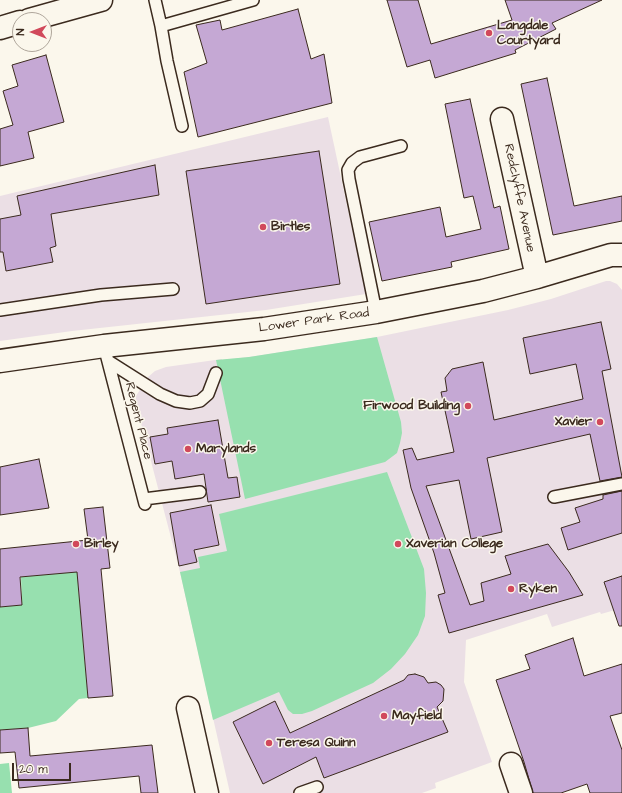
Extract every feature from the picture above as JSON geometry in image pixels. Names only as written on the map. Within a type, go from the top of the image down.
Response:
[{"type":"street","points":[[52,14],[101,0]]},
{"type":"street","name":"Redclyffe Avenue","points":[[502,119],[537,277]]},
{"type":"street","name":"Lower Park Road","points":[[0,361],[106,353],[376,312],[483,291],[611,255],[622,255]]},
{"type":"street","points":[[188,708],[207,793]]},
{"type":"street","points":[[511,764],[521,793]]},
{"type":"lane","points":[[155,0],[182,126]]},
{"type":"lane","points":[[161,26],[253,0]]},
{"type":"lane","points":[[376,312],[348,179],[348,170],[352,163],[360,157],[402,146]]},
{"type":"lane","points":[[0,310],[100,295],[172,289]]},
{"type":"lane","points":[[106,353],[160,394],[190,403],[200,401],[208,394],[216,374]]},
{"type":"lane","name":"Regent Place","points":[[106,353],[145,501],[200,492]]},
{"type":"lane","points":[[554,497],[622,484]]},
{"type":"lane","points":[[300,793],[317,788]]},
{"type":"shaded area","points":[[328,117],[366,294],[266,310],[72,331],[0,341],[0,196]]},
{"type":"shaded area","name":"Xaverian College","points":[[606,281],[617,284],[622,290],[622,608],[601,614],[600,612],[552,627],[547,614],[466,640],[464,682],[492,762],[435,783],[436,788],[422,793],[230,793],[180,572],[136,404],[136,396],[148,377],[155,371],[166,367],[222,359],[249,357],[377,337],[508,310],[551,299]]},
{"type":"green space","points":[[377,337],[401,422],[402,433],[397,453],[385,462],[245,499],[216,360],[249,357]]},
{"type":"green space","points":[[387,472],[424,569],[426,593],[425,616],[418,635],[405,654],[391,669],[373,683],[312,711],[302,714],[293,714],[288,710],[279,692],[213,720],[180,572],[200,568],[198,557],[227,551],[219,514]]},
{"type":"green space","points":[[82,571],[78,584],[88,698],[79,699],[56,721],[28,728],[0,730],[0,607],[22,605],[21,577]]},
{"type":"green space","points":[[9,763],[12,793],[0,793],[0,764]]},
{"type":"building","name":"Langdale Courtyard","points":[[387,0],[418,0],[431,44],[512,20],[505,0],[602,0],[552,23],[556,29],[515,50],[516,53],[435,78],[430,60],[407,67]]},
{"type":"building","points":[[298,9],[311,59],[324,54],[332,103],[198,137],[184,72],[207,63],[196,25],[220,20],[222,30]]},
{"type":"building","points":[[46,55],[64,122],[28,132],[34,158],[0,166],[0,129],[13,125],[3,91],[18,86],[12,65]]},
{"type":"building","points":[[547,78],[574,206],[622,196],[622,221],[553,235],[521,84]]},
{"type":"building","points":[[470,99],[494,208],[500,206],[509,249],[451,262],[452,267],[382,281],[369,222],[440,207],[446,237],[481,229],[473,196],[464,198],[445,104]]},
{"type":"building","name":"Birtles","points":[[319,151],[340,284],[206,304],[186,171]]},
{"type":"building","points":[[155,165],[159,195],[51,214],[56,246],[50,248],[53,262],[6,271],[3,252],[0,252],[0,219],[21,215],[17,196]]},
{"type":"building","points":[[601,322],[611,369],[602,371],[622,477],[600,481],[590,434],[487,458],[502,532],[471,539],[459,480],[426,486],[470,605],[484,601],[481,583],[511,574],[505,556],[548,544],[569,572],[583,595],[449,633],[438,595],[445,593],[434,553],[411,488],[403,450],[412,448],[417,460],[454,452],[441,392],[447,391],[445,378],[452,369],[483,362],[494,420],[583,399],[576,364],[530,374],[523,338]]},
{"type":"building","name":"Marylands","points":[[218,420],[228,478],[237,477],[240,497],[208,502],[204,474],[175,479],[172,461],[155,464],[150,437],[168,434],[167,428]]},
{"type":"building","points":[[39,459],[49,508],[0,515],[0,467]]},
{"type":"building","points":[[622,491],[622,533],[568,550],[561,528],[580,522],[575,508],[603,499],[603,495]]},
{"type":"building","points":[[211,505],[219,545],[194,550],[197,562],[179,566],[170,513]]},
{"type":"building","points":[[103,507],[110,568],[101,569],[113,696],[88,698],[77,572],[20,577],[22,605],[0,607],[0,549],[88,540],[84,509]]},
{"type":"building","points":[[622,576],[622,626],[619,626],[604,582]]},
{"type":"building","points":[[573,638],[584,676],[622,664],[622,713],[610,716],[622,750],[622,793],[590,793],[587,784],[561,793],[533,793],[496,680],[530,669],[525,655]]},
{"type":"building","name":"Mayfield","points":[[415,674],[424,677],[428,683],[436,682],[444,689],[443,701],[437,707],[448,732],[324,778],[316,757],[263,784],[233,722],[275,701],[290,733],[404,680],[408,675]]},
{"type":"building","points":[[28,728],[30,756],[152,745],[158,793],[141,793],[139,776],[19,788],[15,752],[0,753],[0,730]]},
{"type":"place","name":"Langdale Courtyard","points":[[489,33]]},
{"type":"place","name":"Birtles","points":[[263,227]]},
{"type":"place","name":"Firwood Building","points":[[468,406]]},
{"type":"place","name":"Xavier","points":[[600,422]]},
{"type":"place","name":"Marylands","points":[[188,449]]},
{"type":"place","name":"Birley","points":[[76,544]]},
{"type":"place","name":"Xaverian College","points":[[398,544]]},
{"type":"place","name":"Ryken","points":[[511,589]]},
{"type":"place","name":"Mayfield","points":[[384,716]]},
{"type":"place","name":"Teresa Quinn","points":[[269,743]]}]
